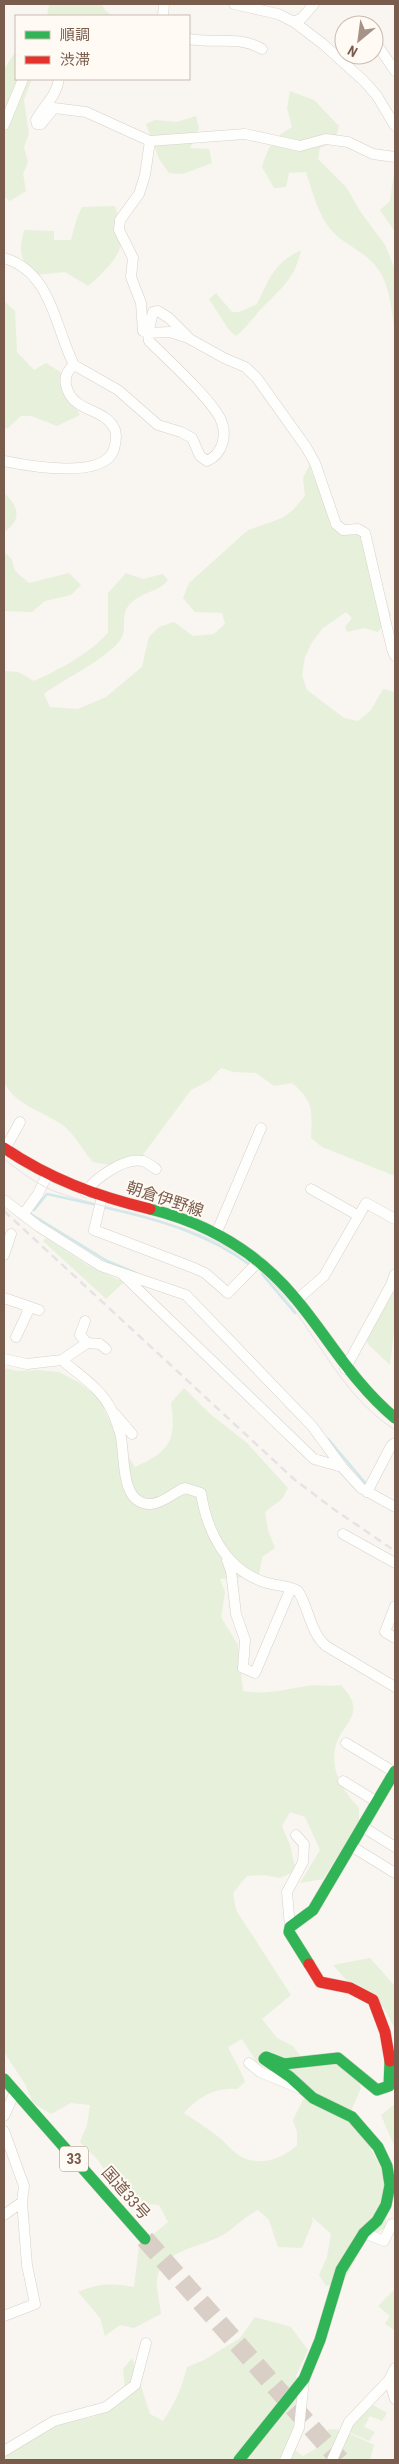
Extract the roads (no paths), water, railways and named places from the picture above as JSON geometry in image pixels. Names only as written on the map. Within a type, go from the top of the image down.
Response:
[{"type":"main road","name":"朝倉伊野線","points":[[4,1149],[47,1175],[85,1192],[180,1218],[216,1234],[259,1261],[298,1298],[345,1369],[392,1416]]},
{"type":"main road","points":[[239,2460],[304,2379],[320,2340],[341,2270],[364,2233],[378,2222],[386,2204],[390,2185],[387,2166],[378,2147],[352,2117],[331,2105],[313,2098],[264,2059],[266,2057],[284,2064],[338,2058],[377,2090],[383,2090],[389,2086],[390,2050],[385,2026],[374,2000],[350,1988],[320,1982],[288,1932],[290,1927],[313,1910],[377,1802],[390,1791],[395,1772]]},
{"type":"main road","name":"国道33号","points":[[4,2079],[145,2239]]},
{"type":"street","points":[[234,4],[278,14],[294,22],[323,44],[365,82],[377,96],[395,126]]},
{"type":"street","points":[[294,22],[302,18],[314,4]]},
{"type":"street","points":[[190,39],[240,40],[254,44],[262,49]]},
{"type":"street","points":[[384,55],[395,71]]},
{"type":"street","points":[[4,125],[23,80]]},
{"type":"street","points":[[59,80],[54,97],[45,105],[36,120],[37,124],[41,124],[54,108],[61,108],[86,112],[150,141],[245,134],[300,146],[326,139],[348,142],[373,154],[395,157]]},
{"type":"street","points":[[150,141],[145,175],[139,194],[120,220],[119,230],[133,258],[131,277],[141,304],[143,331],[148,334],[170,332],[188,338],[224,358],[245,367],[256,377],[310,455],[336,524],[343,530],[358,529],[365,533],[395,656]]},
{"type":"street","points":[[4,258],[21,265],[39,282],[54,311],[74,366],[118,390],[158,425],[181,432],[192,438],[200,456],[208,461],[216,457],[221,451],[224,437],[220,419],[149,341],[148,334],[153,312],[158,311],[169,318],[188,338]]},
{"type":"street","points":[[4,461],[53,467],[92,467],[105,462],[113,453],[117,441],[114,429],[103,416],[80,404],[70,395],[64,377],[67,371],[74,366]]},
{"type":"street","points":[[4,1149],[20,1122]]},
{"type":"street","points":[[216,1234],[261,1128]]},
{"type":"street","points":[[85,1192],[91,1184],[105,1174],[133,1161],[142,1161],[156,1169]]},
{"type":"street","points":[[23,1215],[38,1194],[47,1175]]},
{"type":"street","points":[[312,1189],[359,1216]]},
{"type":"street","points":[[102,1197],[94,1230],[205,1273],[228,1293],[259,1261]]},
{"type":"street","points":[[4,1200],[23,1215],[101,1266],[186,1295],[312,1426],[342,1467],[367,1492],[395,1507]]},
{"type":"street","points":[[298,1298],[324,1276],[366,1203],[395,1219]]},
{"type":"street","points":[[4,1255],[11,1234]]},
{"type":"street","points":[[122,1274],[314,1459],[342,1467]]},
{"type":"street","points":[[345,1369],[392,1285],[395,1274]]},
{"type":"street","points":[[4,1298],[35,1309],[16,1337]]},
{"type":"street","points":[[85,1321],[80,1335],[87,1343]]},
{"type":"street","points":[[4,1359],[27,1364],[62,1360],[87,1343],[100,1344],[106,1350]]},
{"type":"street","points":[[62,1360],[93,1385],[132,1434]]},
{"type":"street","points":[[392,1416],[395,1403]]},
{"type":"street","points":[[112,1411],[120,1432],[125,1480],[134,1496],[149,1504],[159,1502],[186,1488],[197,1490],[201,1493],[211,1532],[228,1557],[240,1570],[257,1579],[298,1590],[304,1601],[317,1639],[395,1687]]},
{"type":"street","points":[[367,1492],[391,1446],[395,1444]]},
{"type":"street","points":[[343,1534],[395,1563]]},
{"type":"street","points":[[228,1557],[236,1614],[245,1640],[243,1668],[255,1673],[291,1588]]},
{"type":"street","points":[[395,1606],[385,1632],[395,1638]]},
{"type":"street","points":[[346,1744],[395,1772]]},
{"type":"street","points":[[343,1781],[377,1802]]},
{"type":"street","points":[[362,1827],[395,1846]]},
{"type":"street","points":[[290,1927],[287,1892],[303,1862],[304,1844],[296,1835]]},
{"type":"street","points":[[351,1846],[395,1872]]},
{"type":"street","points":[[249,2064],[260,2072],[304,2090]]},
{"type":"street","points":[[4,2116],[16,2092]]},
{"type":"street","points":[[4,2131],[24,2186],[22,2202],[27,2265],[35,2304],[4,2316]]},
{"type":"street","points":[[4,2215],[22,2202]]},
{"type":"street","points":[[364,2233],[384,2241],[392,2224]]},
{"type":"street","points":[[4,2451],[54,2421],[106,2408],[135,2385],[146,2342]]},
{"type":"street","points":[[332,2460],[349,2422],[389,2380],[395,2368]]},
{"type":"street","points":[[285,2460],[299,2428],[304,2379]]},
{"type":"street","points":[[389,2380],[395,2399]]},
{"type":"waterway","points":[[34,1210],[47,1194],[97,1205]]},
{"type":"waterway","points":[[103,1207],[141,1216],[198,1235],[250,1265]]},
{"type":"waterway","points":[[29,1213],[107,1261],[136,1273]]},
{"type":"waterway","points":[[262,1274],[295,1313]]},
{"type":"waterway","points":[[328,1439],[368,1486]]},
{"type":"tunnel","points":[[145,2239],[340,2460]]},
{"type":"tram line","points":[[4,1159],[46,1188],[85,1201],[179,1227],[223,1245],[244,1258],[266,1277],[285,1298],[353,1392],[372,1413],[395,1430]]},
{"type":"railway","points":[[4,1211],[295,1480],[395,1551]]}]
